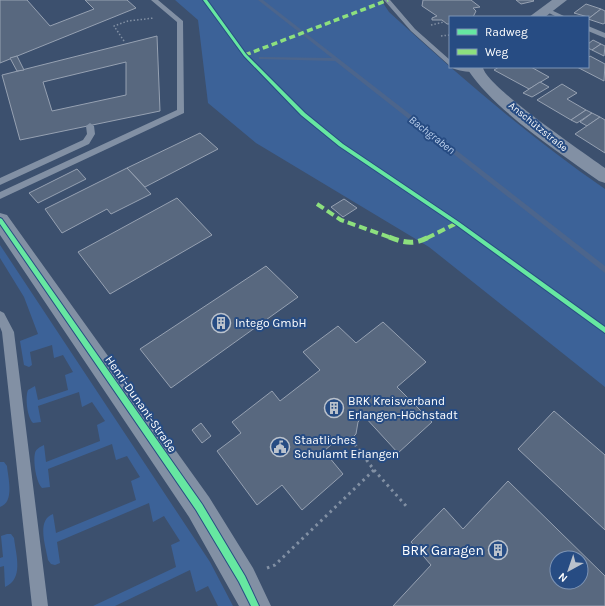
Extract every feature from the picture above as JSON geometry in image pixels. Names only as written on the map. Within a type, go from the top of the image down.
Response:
[{"type":"street","points":[[541,13],[560,0]]},
{"type":"street","name":"Anschützstraße","points":[[476,69],[484,82],[531,123],[605,177]]},
{"type":"street","name":"Henri-Dunant-Straße","points":[[0,220],[199,507],[242,579],[255,606]]},
{"type":"lane","points":[[0,196],[181,111],[180,21],[154,0]]},
{"type":"lane","points":[[388,0],[413,30],[449,63]]},
{"type":"lane","points":[[541,13],[558,16]]},
{"type":"lane","points":[[589,28],[605,36]]},
{"type":"lane","points":[[466,68],[476,69]]},
{"type":"lane","points":[[0,182],[86,142],[91,134],[90,126]]},
{"type":"lane","points":[[0,316],[8,332],[40,606]]},
{"type":"path","points":[[124,41],[114,26],[128,21],[174,16]]},
{"type":"path","points":[[431,25],[444,22]]},
{"type":"path","points":[[351,439],[374,470],[407,507]]},
{"type":"path","points":[[242,579],[275,565],[374,470]]},
{"type":"shaded area","points":[[175,0],[381,0],[389,12],[449,66],[449,68],[452,68],[548,148],[605,189],[605,387],[429,247],[256,143],[208,103],[198,20]]},
{"type":"shaded area","points":[[0,245],[210,562],[233,606],[218,606],[208,586],[196,592],[190,570],[115,606],[93,606],[176,567],[171,545],[180,541],[164,516],[153,522],[149,503],[57,542],[60,563],[55,565],[51,564],[48,560],[43,528],[48,517],[53,514],[56,533],[136,500],[131,481],[140,477],[127,456],[116,460],[112,444],[48,469],[50,487],[42,488],[40,485],[37,477],[34,457],[37,449],[44,445],[46,462],[100,441],[97,425],[105,421],[92,402],[82,407],[79,392],[38,406],[41,422],[33,423],[31,420],[27,407],[28,390],[35,386],[38,400],[68,390],[65,375],[73,372],[63,355],[54,358],[52,345],[30,352],[32,365],[29,367],[24,365],[20,341],[38,334],[24,297],[0,258]]},
{"type":"shaded area","points":[[0,462],[4,462],[7,466],[10,489],[8,500],[0,507]]},
{"type":"shaded area","points":[[11,534],[14,538],[17,572],[11,583],[5,587],[4,566],[0,567],[0,558],[3,557],[1,536]]},
{"type":"building","points":[[0,0],[27,0],[50,26],[94,9],[85,0],[127,0],[136,8],[0,63]]},
{"type":"building","points":[[423,0],[471,0],[480,7],[473,8],[476,11],[474,16],[449,16],[449,24],[447,24],[442,20],[432,20],[432,18],[437,16],[422,6]]},
{"type":"building","points":[[516,0],[533,0],[534,1],[521,4]]},
{"type":"building","points":[[586,4],[601,9],[589,18],[589,16],[574,13]]},
{"type":"building","points":[[601,9],[605,11],[605,23],[603,24],[589,18]]},
{"type":"building","points":[[157,36],[160,111],[20,140],[2,75]],"holes":[[[126,62],[126,95],[52,111],[43,82]]]},
{"type":"building","points":[[593,40],[601,44],[592,50],[589,48],[589,43]]},
{"type":"building","points":[[601,44],[605,46],[604,56],[592,50]]},
{"type":"building","points":[[17,56],[24,70],[17,71],[10,58]]},
{"type":"building","points":[[590,56],[605,64],[604,81],[579,68],[589,68]]},
{"type":"building","points":[[497,68],[533,68],[549,77],[529,89],[494,70]]},
{"type":"building","points":[[540,82],[549,87],[532,97],[523,93]]},
{"type":"building","points":[[562,84],[577,93],[567,99],[586,110],[571,120],[537,100]]},
{"type":"building","points":[[586,110],[592,113],[577,123],[571,120]]},
{"type":"building","points":[[592,113],[600,117],[587,126],[580,122]]},
{"type":"building","points":[[600,117],[605,120],[605,153],[575,134]]},
{"type":"building","points":[[200,133],[218,149],[145,187],[127,168]]},
{"type":"building","points":[[127,168],[151,194],[111,214],[107,209],[62,233],[45,209]]},
{"type":"building","points":[[77,169],[86,179],[38,203],[29,193]]},
{"type":"building","points":[[177,198],[212,235],[110,294],[78,252]]},
{"type":"building","points":[[344,199],[357,208],[343,217],[331,207]]},
{"type":"building","name":"Intego GmbH","points":[[266,266],[298,297],[171,388],[140,349]]},
{"type":"building","name":"BRK Kreisverband Erlangen-Höchstadt","points":[[383,322],[426,362],[397,387],[432,422],[398,453],[364,416],[358,422],[356,434],[351,439],[339,438],[324,451],[343,474],[302,510],[282,485],[257,505],[217,451],[241,433],[232,422],[272,391],[280,401],[320,370],[303,352],[338,326],[356,343]]},
{"type":"building","points":[[554,411],[605,455],[605,530],[518,449]]},
{"type":"building","points":[[201,423],[211,436],[202,443],[192,430]]},
{"type":"building","name":"BRK Garagen","points":[[508,481],[578,550],[549,550],[549,590],[589,590],[589,560],[605,576],[605,606],[393,606],[431,565],[411,542],[444,508],[463,529]]},
{"type":"waterway","name":"Bachgraben","points":[[260,0],[605,270]]},
{"type":"waterway","points":[[261,58],[336,60]]},
{"type":"marked path","points":[[245,55],[388,0]]},
{"type":"marked path","points":[[317,204],[341,220],[402,242],[418,243],[457,223]]},
{"type":"cycle path","points":[[205,0],[245,55],[303,114],[341,145],[457,223],[605,330]]},
{"type":"cycle path","points":[[0,220],[199,507],[242,579],[255,606]]},
{"type":"place","name":"Intego GmbH","points":[[221,323]]},
{"type":"place","name":"BRK Kreisverband Erlangen-Höchstadt","points":[[334,408]]},
{"type":"place","name":"Staatliches Schulamt Erlangen","points":[[280,447]]},
{"type":"place","name":"BRK Garagen","points":[[498,550]]}]
